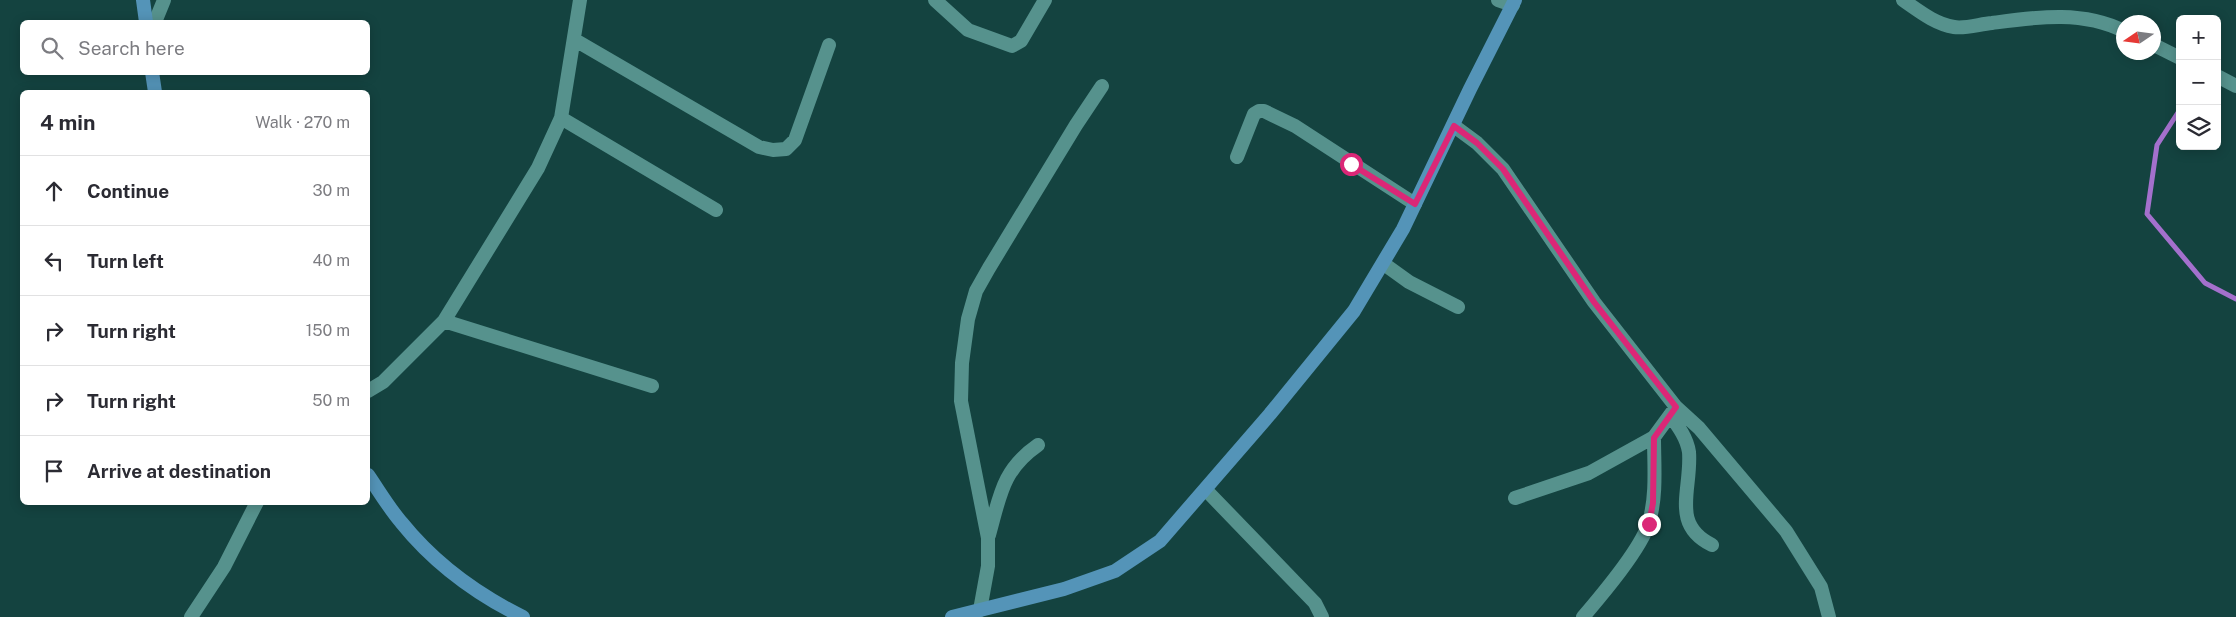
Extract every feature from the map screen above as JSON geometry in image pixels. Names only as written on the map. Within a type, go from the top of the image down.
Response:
[{"type":"main road","points":[[143,0],[146,20]]},
{"type":"main road","points":[[952,617],[1064,589],[1115,572],[1160,540],[1206,490],[1319,356],[1354,311],[1384,264],[1514,3]]},
{"type":"main road","points":[[152,75],[155,90]]},
{"type":"main road","points":[[370,478],[401,523],[434,556],[461,580],[493,602],[523,617]]},
{"type":"street","points":[[157,20],[164,0]]},
{"type":"street","points":[[370,390],[383,382],[444,321],[538,168],[561,118],[580,0]]},
{"type":"street","points":[[935,0],[968,30],[1012,46],[1021,41],[1044,0]]},
{"type":"street","points":[[1498,0],[1514,3]]},
{"type":"street","points":[[1904,0],[1936,21],[1955,27],[2009,20],[2081,17],[2107,23],[2116,27]]},
{"type":"street","points":[[575,40],[759,147],[773,150],[786,149],[795,140],[829,45]]},
{"type":"street","points":[[2161,48],[2176,56]]},
{"type":"street","points":[[2221,78],[2236,86]]},
{"type":"street","points":[[980,610],[988,566],[988,538],[975,482],[961,401],[962,364],[968,319],[976,291],[989,268],[1076,125],[1102,86]]},
{"type":"street","points":[[1236,157],[1254,114],[1264,111],[1295,126],[1415,204]]},
{"type":"street","points":[[561,118],[716,210]]},
{"type":"street","points":[[1454,126],[1477,143],[1503,169],[1594,302],[1673,411],[1689,451],[1686,499],[1688,521],[1699,538],[1712,545]]},
{"type":"street","points":[[1384,264],[1409,282],[1458,307]]},
{"type":"street","points":[[444,321],[652,386]]},
{"type":"street","points":[[1515,498],[1589,473],[1654,438],[1673,411]]},
{"type":"street","points":[[1673,411],[1699,428],[1786,531],[1821,587],[1824,613]]},
{"type":"street","points":[[1583,617],[1641,541],[1649,524],[1653,503],[1654,438]]},
{"type":"street","points":[[988,538],[1005,480],[1018,462],[1038,445]]},
{"type":"street","points":[[1206,490],[1315,603],[1322,617]]},
{"type":"street","points":[[191,617],[224,567],[255,505]]},
{"type":"waterway","points":[[2176,116],[2157,145],[2147,214],[2205,283],[2236,299]]},
{"type":"route","points":[[1351,164],[1415,204],[1454,126],[1477,143],[1503,169],[1594,302],[1676,407],[1654,438],[1653,503],[1649,524]]}]
